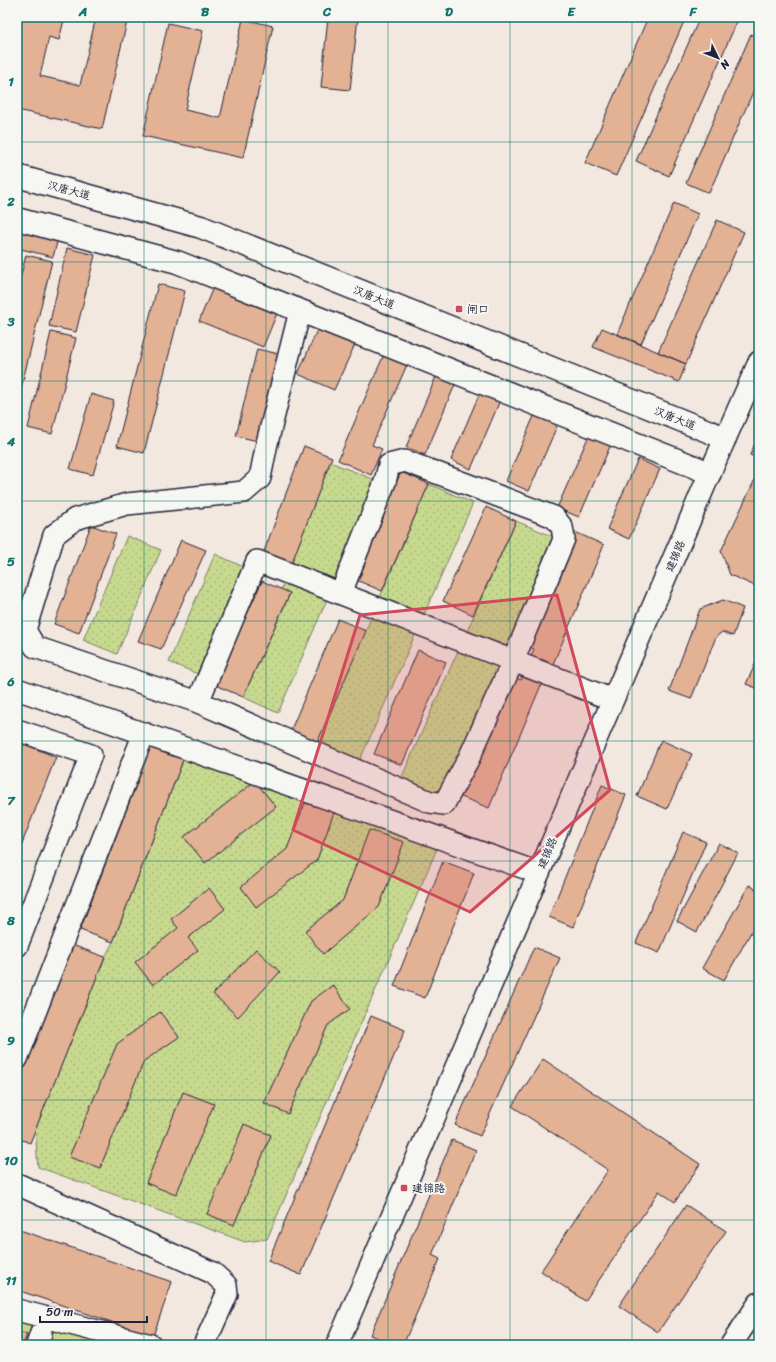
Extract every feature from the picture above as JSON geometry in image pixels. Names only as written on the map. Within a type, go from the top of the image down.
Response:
[{"type":"main road","name":"汉唐大道","points":[[17,176],[200,227],[725,438]]},
{"type":"main road","points":[[17,219],[177,262],[710,473]]},
{"type":"street","points":[[300,311],[267,443],[260,478],[244,492],[127,504],[75,519],[54,535],[25,630],[35,647],[198,702],[430,802],[444,804],[469,758],[513,661],[564,540],[562,527],[554,517],[405,461],[389,465],[385,482],[340,593]]},
{"type":"street","name":"建锦路","points":[[337,1345],[725,438],[759,362]]},
{"type":"street","points":[[198,702],[257,560],[613,700]]},
{"type":"street","points":[[17,689],[539,873]]},
{"type":"street","points":[[17,730],[91,755],[17,946]]},
{"type":"street","points":[[17,1059],[144,733]]},
{"type":"street","points":[[17,1184],[213,1273],[226,1285],[227,1294],[204,1345]]},
{"type":"street","points":[[731,1345],[759,1303]]},
{"type":"street","points":[[17,1310],[151,1345]]},
{"type":"highlighted area","points":[[557,595],[610,790],[470,912],[293,830],[360,615]]},
{"type":"green space","points":[[330,462],[378,481],[278,713],[243,697],[290,594],[281,590]]},
{"type":"green space","points":[[429,484],[473,503],[360,760],[317,743]]},
{"type":"green space","points":[[516,521],[559,539],[442,800],[400,781]]},
{"type":"green space","points":[[127,536],[161,550],[117,654],[83,640]]},
{"type":"green space","points":[[215,554],[246,568],[200,675],[169,662]]},
{"type":"green space","points":[[185,755],[437,849],[267,1239],[245,1242],[38,1167],[35,1130],[105,957],[113,942]]},
{"type":"green space","points":[[17,1310],[151,1345],[17,1345]]},
{"type":"building","points":[[17,17],[52,17],[64,20],[59,40],[49,37],[40,76],[80,85],[96,17],[128,17],[102,129],[17,110]]},
{"type":"building","points":[[328,17],[358,17],[350,90],[321,87]]},
{"type":"building","points":[[648,17],[686,17],[616,176],[585,163]]},
{"type":"building","points":[[700,17],[739,17],[669,176],[636,161]]},
{"type":"building","points":[[243,19],[273,26],[243,158],[143,136],[168,23],[203,31],[185,110],[220,118]]},
{"type":"building","points":[[751,34],[759,37],[759,78],[709,193],[686,183]]},
{"type":"building","points":[[674,203],[698,214],[641,344],[617,334]]},
{"type":"building","points":[[717,220],[744,232],[686,364],[658,352]]},
{"type":"building","points":[[17,225],[59,235],[53,257],[17,248]]},
{"type":"building","points":[[67,248],[95,255],[76,332],[49,326]]},
{"type":"building","points":[[26,255],[52,261],[17,405],[17,291]]},
{"type":"building","points":[[158,284],[185,291],[144,453],[117,446]]},
{"type":"building","points":[[214,285],[278,311],[263,347],[199,321]]},
{"type":"building","points":[[320,323],[357,340],[334,390],[298,374]]},
{"type":"building","points":[[602,328],[686,364],[679,382],[593,347]]},
{"type":"building","points":[[51,332],[76,338],[52,434],[28,428]]},
{"type":"building","points":[[257,349],[279,354],[258,441],[236,436]]},
{"type":"building","points":[[386,350],[409,360],[372,445],[382,449],[371,475],[338,460]]},
{"type":"building","points":[[438,372],[457,380],[425,455],[406,447]]},
{"type":"building","points":[[481,390],[501,398],[471,469],[451,460]]},
{"type":"building","points":[[91,394],[114,401],[93,475],[70,469]]},
{"type":"building","points":[[537,409],[560,419],[529,491],[506,481]]},
{"type":"building","points":[[590,433],[612,442],[579,517],[557,508]]},
{"type":"building","points":[[759,434],[759,459],[750,455]]},
{"type":"building","points":[[304,446],[332,457],[291,565],[263,554]]},
{"type":"building","points":[[638,459],[660,469],[629,539],[607,529]]},
{"type":"building","points":[[759,471],[759,544],[757,548],[759,555],[759,578],[755,586],[730,575],[721,551]]},
{"type":"building","points":[[401,472],[429,484],[382,591],[354,579]]},
{"type":"building","points":[[486,507],[516,521],[473,615],[443,601]]},
{"type":"building","points":[[91,525],[116,534],[79,633],[54,624]]},
{"type":"building","points":[[575,532],[604,545],[553,664],[541,659],[533,678],[542,683],[489,808],[459,796],[510,675],[521,680],[534,649],[526,645]]},
{"type":"building","points":[[181,540],[206,550],[161,649],[138,641]]},
{"type":"building","points":[[262,581],[290,593],[243,697],[215,685]]},
{"type":"building","points":[[723,600],[743,608],[733,636],[722,632],[716,637],[691,699],[669,691],[700,609]]},
{"type":"building","points":[[338,619],[366,631],[317,743],[290,732]]},
{"type":"building","points":[[418,650],[446,662],[402,765],[374,754]]},
{"type":"building","points":[[759,656],[759,689],[746,684]]},
{"type":"building","points":[[661,740],[692,754],[667,809],[637,796]]},
{"type":"building","points":[[152,743],[185,755],[113,942],[80,930]]},
{"type":"building","points":[[24,744],[56,757],[21,846],[17,844],[17,761]]},
{"type":"building","points":[[255,781],[276,807],[205,863],[184,837]]},
{"type":"building","points":[[602,785],[626,795],[573,927],[549,917]]},
{"type":"building","points":[[305,803],[334,812],[317,860],[256,907],[241,887],[287,849]]},
{"type":"building","points":[[369,830],[404,842],[379,907],[323,954],[305,931],[343,900]]},
{"type":"building","points":[[683,832],[706,842],[659,953],[636,943]]},
{"type":"building","points":[[719,843],[738,853],[697,932],[677,921]]},
{"type":"building","points":[[443,861],[474,873],[425,998],[394,986]]},
{"type":"building","points":[[749,885],[759,891],[759,918],[724,980],[702,968]]},
{"type":"building","points":[[209,888],[225,909],[188,938],[198,950],[153,985],[135,962],[178,928],[171,919]]},
{"type":"building","points":[[72,945],[105,957],[30,1143],[17,1138],[17,1086]]},
{"type":"building","points":[[534,947],[560,958],[480,1136],[455,1125]]},
{"type":"building","points":[[256,949],[280,972],[238,1017],[213,994]]},
{"type":"building","points":[[333,985],[350,1009],[328,1025],[288,1114],[264,1103],[311,1001]]},
{"type":"building","points":[[160,1012],[179,1037],[144,1061],[100,1168],[69,1157],[117,1044]]},
{"type":"building","points":[[371,1016],[405,1030],[301,1275],[268,1261]]},
{"type":"building","points":[[543,1059],[700,1164],[675,1202],[659,1191],[585,1301],[541,1271],[608,1170],[512,1106]]},
{"type":"building","points":[[183,1092],[214,1104],[176,1195],[146,1183]]},
{"type":"building","points":[[244,1124],[271,1135],[234,1225],[207,1214]]},
{"type":"building","points":[[452,1140],[476,1150],[432,1255],[440,1259],[403,1345],[395,1345],[370,1335]]},
{"type":"building","points":[[686,1205],[726,1231],[658,1332],[619,1306]]},
{"type":"building","points":[[17,1229],[172,1282],[153,1336],[17,1290]]},
{"type":"building","points":[[17,1331],[27,1335],[23,1345],[17,1345]]},
{"type":"place","name":"闸口","points":[[459,309]]},
{"type":"place","name":"建锦路","points":[[404,1188]]}]
